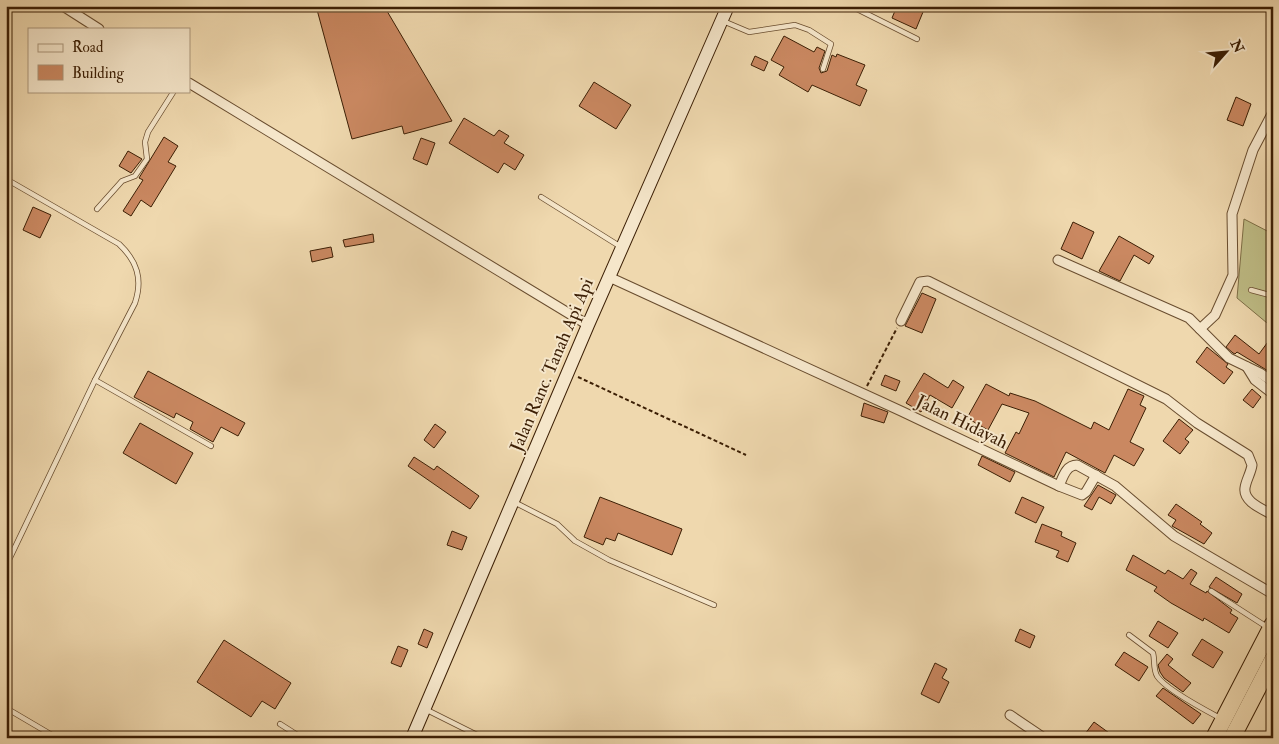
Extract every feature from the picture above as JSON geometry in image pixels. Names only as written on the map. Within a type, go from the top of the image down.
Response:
[{"type":"highway","points":[[1214,738],[1272,627]]},
{"type":"highway","points":[[1232,738],[1273,659]]},
{"type":"street","points":[[63,6],[97,28]]},
{"type":"street","name":"Jalan Ranc. Tanah Api Api","points":[[412,738],[588,325],[728,6]]},
{"type":"street","points":[[190,84],[588,325]]},
{"type":"street","points":[[1200,329],[1215,315],[1232,275],[1232,214],[1253,150],[1273,112]]},
{"type":"street","points":[[1058,260],[1189,318],[1219,350],[1273,382]]},
{"type":"street","name":"Jalan Hidayah","points":[[609,277],[1059,486],[1082,495],[1086,492],[1096,474]]},
{"type":"street","points":[[901,321],[916,287],[920,282],[928,281],[1166,399],[1197,423],[1248,455],[1252,465],[1245,486],[1245,494],[1250,501],[1273,515]]},
{"type":"street","points":[[1247,367],[1255,380],[1273,394]]},
{"type":"street","points":[[1059,486],[1072,465],[1077,465],[1096,474],[1114,486],[1174,536],[1273,594]]},
{"type":"street","points":[[1010,715],[1044,738]]},
{"type":"lane","points":[[851,6],[917,39]]},
{"type":"lane","points":[[722,21],[749,32],[795,25],[809,30],[831,44],[823,69]]},
{"type":"lane","points":[[97,209],[122,181],[135,176],[147,159],[145,142],[148,132],[173,92]]},
{"type":"lane","points":[[6,179],[120,244],[135,264],[140,289],[135,303],[95,380],[6,566]]},
{"type":"lane","points":[[542,198],[622,248]]},
{"type":"lane","points":[[1251,290],[1273,296]]},
{"type":"lane","points":[[95,380],[211,446]]},
{"type":"lane","points":[[513,501],[557,524],[575,541],[609,560],[714,605]]},
{"type":"lane","points":[[1211,591],[1272,627]]},
{"type":"lane","points":[[1129,636],[1153,653],[1156,673],[1160,679],[1182,696],[1223,720]]},
{"type":"lane","points":[[6,708],[57,738]]},
{"type":"lane","points":[[424,708],[483,738]]},
{"type":"lane","points":[[280,724],[302,738]]},
{"type":"path","points":[[863,394],[901,321]]},
{"type":"path","points":[[568,372],[746,455]]},
{"type":"shaded area","points":[[1244,219],[1273,234],[1273,328],[1237,298]]},
{"type":"building","points":[[316,6],[384,6],[452,121],[404,134],[402,126],[352,139]]},
{"type":"building","points":[[897,6],[909,6],[923,12],[916,29],[892,18]]},
{"type":"building","points":[[784,36],[814,52],[817,47],[825,51],[819,68],[821,73],[827,71],[832,55],[836,57],[837,54],[865,65],[856,85],[867,90],[860,106],[812,85],[808,92],[779,75],[784,67],[771,60]]},
{"type":"building","points":[[755,56],[768,62],[764,71],[751,65]]},
{"type":"building","points":[[594,82],[631,105],[616,129],[579,106]]},
{"type":"building","points":[[1236,97],[1251,104],[1243,126],[1227,120]]},
{"type":"building","points":[[464,118],[494,136],[499,130],[509,136],[504,143],[524,155],[515,170],[504,163],[498,173],[449,143]]},
{"type":"building","points":[[164,137],[178,146],[168,162],[176,166],[151,207],[141,200],[131,216],[123,211],[143,180],[139,178]]},
{"type":"building","points":[[421,138],[435,143],[427,165],[413,159]]},
{"type":"building","points":[[128,151],[142,159],[131,173],[119,166]]},
{"type":"building","points":[[33,207],[51,215],[40,238],[23,230]]},
{"type":"building","points":[[1073,222],[1094,232],[1082,259],[1061,249]]},
{"type":"building","points":[[373,234],[374,242],[345,247],[343,240]]},
{"type":"building","points":[[1119,236],[1154,256],[1149,264],[1134,255],[1120,281],[1099,271]]},
{"type":"building","points":[[331,247],[333,257],[312,262],[310,251]]},
{"type":"building","points":[[922,293],[936,299],[922,333],[905,326]]},
{"type":"building","points":[[1235,335],[1259,354],[1273,335],[1273,374],[1237,352],[1233,353],[1226,347]]},
{"type":"building","points":[[1207,347],[1228,364],[1226,367],[1233,372],[1224,384],[1196,362]]},
{"type":"building","points":[[148,371],[245,423],[238,436],[221,427],[213,442],[190,429],[193,422],[176,413],[174,418],[134,397]]},
{"type":"building","points":[[924,373],[948,388],[953,380],[964,387],[952,408],[930,395],[921,412],[906,403]]},
{"type":"building","points":[[885,375],[900,381],[896,391],[881,385]]},
{"type":"building","points":[[986,384],[1009,396],[1010,393],[1035,401],[1091,429],[1094,422],[1109,430],[1128,389],[1144,396],[1140,405],[1146,408],[1130,442],[1144,449],[1134,466],[1114,455],[1105,473],[1066,452],[1054,477],[1005,453],[1016,432],[1019,434],[1029,413],[1002,404],[988,430],[967,418]]},
{"type":"building","points":[[1252,389],[1261,397],[1253,408],[1243,400]]},
{"type":"building","points":[[864,403],[888,412],[884,423],[861,416]]},
{"type":"building","points":[[1179,419],[1193,430],[1185,439],[1189,442],[1180,454],[1163,441]]},
{"type":"building","points":[[140,423],[193,453],[176,484],[123,453]]},
{"type":"building","points":[[435,424],[446,432],[434,448],[424,440]]},
{"type":"building","points":[[982,456],[1015,472],[1010,482],[978,465]]},
{"type":"building","points":[[414,457],[434,470],[437,466],[479,496],[470,509],[408,466]]},
{"type":"building","points":[[1098,485],[1116,495],[1111,504],[1099,497],[1092,510],[1084,506]]},
{"type":"building","points":[[600,497],[682,529],[672,555],[618,533],[615,541],[606,538],[603,545],[584,537]]},
{"type":"building","points":[[1022,497],[1044,507],[1036,523],[1015,513]]},
{"type":"building","points":[[1176,504],[1202,522],[1200,524],[1212,533],[1204,544],[1172,526],[1176,520],[1168,515]]},
{"type":"building","points":[[1042,524],[1062,532],[1061,536],[1076,543],[1068,562],[1056,557],[1059,551],[1035,542]]},
{"type":"building","points":[[452,531],[467,537],[462,550],[447,545]]},
{"type":"building","points":[[1133,555],[1165,574],[1168,570],[1183,579],[1191,569],[1197,573],[1190,584],[1206,593],[1207,591],[1232,610],[1230,613],[1238,618],[1229,633],[1204,618],[1203,621],[1171,603],[1154,591],[1157,587],[1126,570]]},
{"type":"building","points":[[1216,577],[1242,594],[1237,603],[1209,587]]},
{"type":"building","points":[[1158,621],[1178,633],[1168,648],[1149,636]]},
{"type":"building","points":[[424,629],[433,633],[427,648],[418,644]]},
{"type":"building","points":[[1020,629],[1035,636],[1030,648],[1015,641]]},
{"type":"building","points":[[1202,639],[1223,652],[1213,668],[1192,655]]},
{"type":"building","points":[[224,640],[291,683],[275,709],[262,701],[251,717],[197,682]]},
{"type":"building","points":[[398,646],[408,650],[401,667],[391,663]]},
{"type":"building","points":[[1124,652],[1148,667],[1139,681],[1115,665]]},
{"type":"building","points":[[1167,654],[1173,659],[1168,665],[1191,683],[1183,692],[1164,678],[1160,672],[1158,665]]},
{"type":"building","points":[[935,663],[947,669],[942,678],[949,682],[939,703],[921,694]]},
{"type":"building","points":[[1163,688],[1201,714],[1193,724],[1156,696]]},
{"type":"building","points":[[1094,722],[1116,738],[1082,738]]}]
